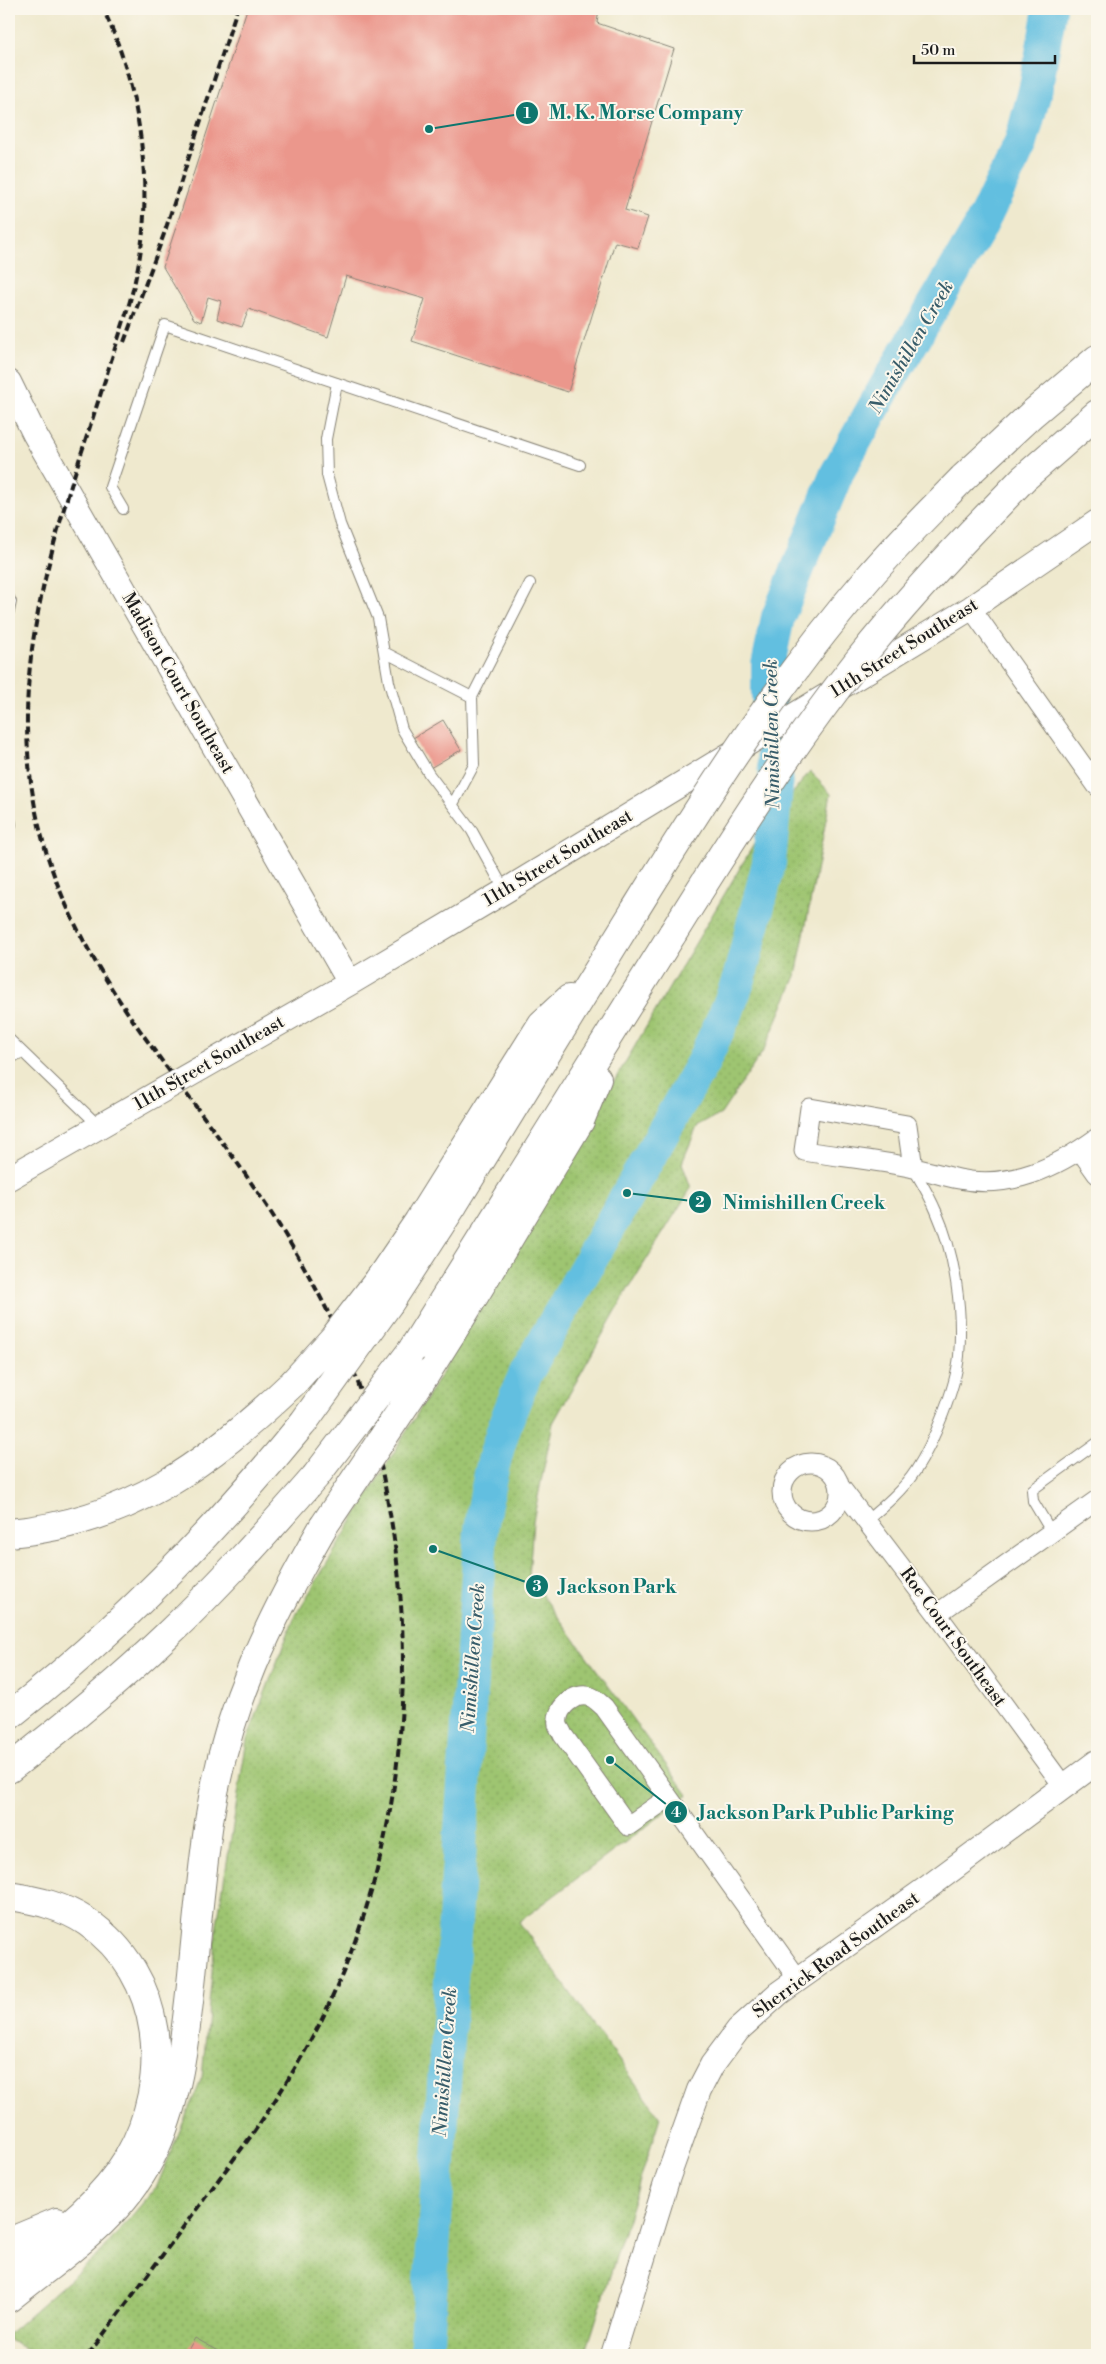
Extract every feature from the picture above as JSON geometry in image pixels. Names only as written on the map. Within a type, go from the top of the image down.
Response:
[{"type":"highway","points":[[9,1716],[65,1670],[161,1583],[222,1519],[303,1423],[384,1292],[454,1204],[591,980],[708,794],[814,644],[874,571],[963,478],[1032,414],[1097,359]]},
{"type":"highway","points":[[9,1768],[48,1738],[166,1637],[266,1534],[315,1478],[412,1350],[673,933],[781,765],[858,662],[934,572],[1030,473],[1097,414]]},
{"type":"highway","points":[[9,2298],[87,2236],[107,2217],[142,2172],[166,2122],[181,2068],[210,1814],[228,1732],[244,1683],[271,1621],[323,1527],[462,1318],[580,1121],[624,1011]]},
{"type":"highway","points":[[9,1533],[59,1526],[113,1511],[155,1491],[199,1464],[233,1438],[293,1383],[333,1339],[384,1292]]},
{"type":"highway","points":[[9,1896],[35,1900],[62,1909],[87,1922],[108,1940],[134,1973],[146,1998],[154,2026],[157,2054],[155,2082],[150,2109],[140,2135],[126,2160],[89,2205],[49,2241],[9,2273]]},
{"type":"highway","points":[[9,2242],[50,2226],[89,2205]]},
{"type":"street","name":"Madison Court Southeast","points":[[10,387],[34,433],[350,983]]},
{"type":"street","name":"11th Street Southeast","points":[[9,1178],[350,983],[505,891],[971,608],[1097,522]]},
{"type":"street","points":[[971,608],[1092,766],[1097,786]]},
{"type":"street","points":[[913,1168],[907,1125],[810,1108],[804,1151],[913,1168],[961,1180],[1003,1181],[1030,1176],[1080,1150],[1097,1138]]},
{"type":"street","points":[[1080,1150],[1097,1174]]},
{"type":"street","name":"Roe Court Southeast","points":[[841,1488],[937,1614],[1064,1787]]},
{"type":"street","points":[[937,1614],[1097,1500]]},
{"type":"street","points":[[668,1798],[628,1826],[563,1735],[558,1724],[559,1711],[567,1702],[581,1696],[592,1697],[604,1707],[798,1979]]},
{"type":"street","name":"Sherrick Road Southeast","points":[[613,2355],[668,2177],[699,2090],[712,2065],[738,2030],[758,2010],[798,1979],[1097,1762]]},
{"type":"lane","points":[[123,509],[110,487],[165,325],[580,465]]},
{"type":"lane","points":[[337,383],[326,439],[327,475],[340,524],[378,618],[388,682],[402,729],[430,774],[472,830],[505,891]]},
{"type":"lane","points":[[454,804],[474,765],[472,697],[530,582]]},
{"type":"lane","points":[[9,598],[11,602],[9,611]]},
{"type":"lane","points":[[384,652],[472,697]]},
{"type":"lane","points":[[9,815],[11,824],[9,825]]},
{"type":"lane","points":[[9,1039],[99,1126]]},
{"type":"lane","points":[[9,1059],[22,1052]]},
{"type":"lane","points":[[866,1521],[901,1490],[917,1469],[937,1429],[959,1359],[960,1327],[951,1259],[936,1211],[913,1168]]},
{"type":"lane","points":[[1052,1533],[1033,1501],[1032,1490],[1097,1443]]},
{"type":"green space","points":[[810,771],[831,794],[796,976],[765,1048],[721,1114],[697,1127],[682,1163],[691,1188],[627,1291],[553,1423],[533,1521],[529,1577],[688,1795],[519,1922],[660,2117],[585,2355],[37,2355],[9,2340],[9,2333],[102,2251],[157,2186],[202,2077],[216,1930],[247,1739],[294,1618],[452,1356],[757,839]]},
{"type":"building","points":[[247,9],[599,9],[597,23],[674,49],[625,210],[648,217],[638,248],[615,242],[568,392],[412,341],[425,299],[346,276],[328,337],[249,309],[242,327],[217,319],[221,301],[208,297],[201,322],[194,319],[163,267]]},
{"type":"building","points":[[443,720],[461,750],[430,768],[413,738]]},
{"type":"building","points":[[195,2338],[226,2355],[185,2355]]},
{"type":"waterway","name":"Nimishillen Creek","points":[[426,2355],[481,1530],[492,1468],[503,1431],[526,1373],[703,1062],[728,1008],[739,979],[769,863],[776,786],[768,694],[768,665],[778,617],[837,473],[979,229],[1021,143],[1036,87],[1050,9]]},
{"type":"railway","points":[[88,2355],[263,2119],[312,2039],[347,1964],[369,1900],[385,1835],[396,1769],[402,1703],[403,1636],[398,1569],[384,1483],[376,1444],[365,1406],[345,1349],[323,1302],[272,1214],[243,1171],[136,1025],[104,976],[76,925],[53,872],[36,814],[28,752],[27,702],[40,604],[51,555],[65,507],[131,298],[142,244],[144,175],[141,140],[127,72],[103,9]]},
{"type":"railway","points":[[124,342],[164,234],[237,9]]},
{"type":"place","name":"M. K. Morse Company","points":[[429,129]]},
{"type":"place","name":"Nimishillen Creek","points":[[627,1193]]},
{"type":"place","name":"Jackson Park","points":[[433,1549]]},
{"type":"place","name":"Jackson Park Public Parking","points":[[610,1760]]}]
